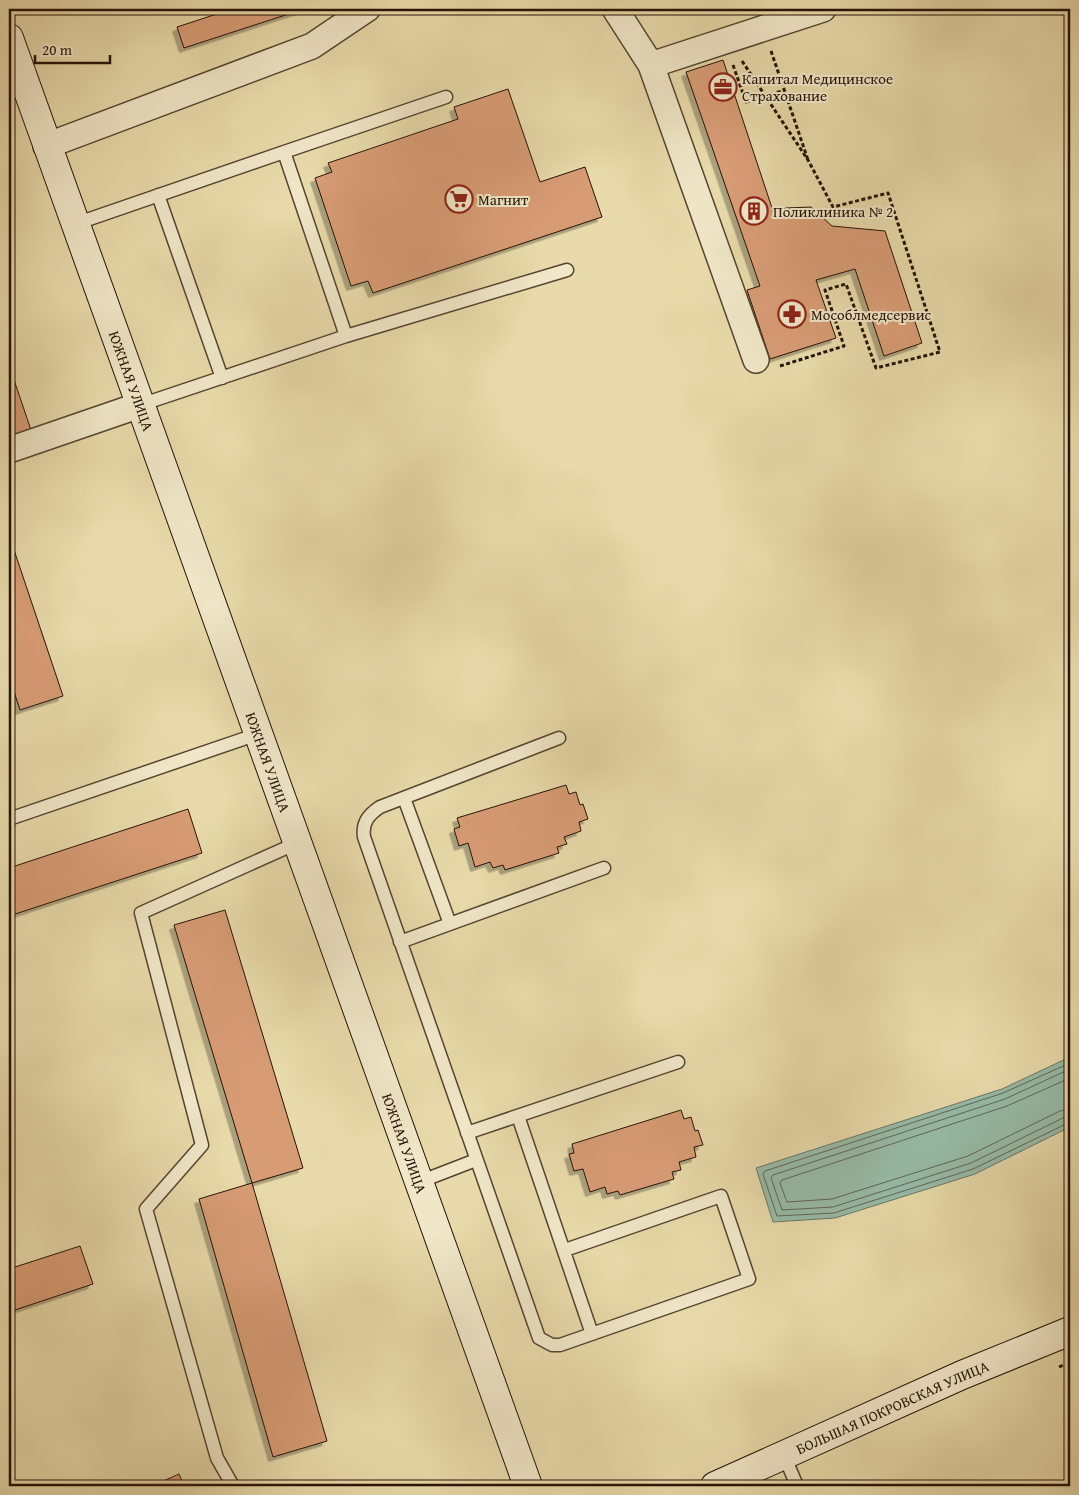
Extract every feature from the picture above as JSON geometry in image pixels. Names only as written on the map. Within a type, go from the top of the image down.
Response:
[{"type":"street","points":[[46,146],[312,46],[367,9]]},
{"type":"street","points":[[615,9],[651,64],[767,363]]},
{"type":"street","points":[[651,64],[731,44],[823,9]]},
{"type":"street","name":"ЮЖНАЯ УЛИЦА","points":[[9,38],[46,146],[528,1486]]},
{"type":"street","points":[[9,450],[140,405]]},
{"type":"street","name":"БОЛЬШАЯ ПОКРОВСКАЯ УЛИЦА","points":[[715,1486],[962,1375],[1070,1331]]},
{"type":"lane","points":[[75,224],[446,97]]},
{"type":"lane","points":[[284,152],[346,336]]},
{"type":"lane","points":[[158,195],[222,378]]},
{"type":"lane","points":[[140,405],[346,336],[566,270]]},
{"type":"lane","points":[[9,819],[258,734]]},
{"type":"lane","points":[[560,738],[380,807],[366,820],[363,828],[364,837],[400,942],[539,1338],[552,1345],[560,1345],[749,1279],[721,1196],[565,1250]]},
{"type":"lane","points":[[404,798],[450,924]]},
{"type":"lane","points":[[233,1486],[218,1458],[146,1209],[202,1145],[141,913],[297,843]]},
{"type":"lane","points":[[400,942],[604,868]]},
{"type":"lane","points":[[467,1133],[678,1062]]},
{"type":"lane","points":[[518,1116],[592,1334]]},
{"type":"lane","points":[[419,1182],[476,1160]]},
{"type":"lane","points":[[784,1455],[797,1486]]},
{"type":"path","points":[[767,363],[844,346],[826,290],[846,284],[876,368],[940,352],[888,193],[833,206],[808,160],[767,96],[731,44],[728,50],[746,102],[767,96],[785,90]]},
{"type":"path","points":[[770,46],[808,160]]},
{"type":"water","points":[[1070,1057],[1070,1127],[975,1174],[835,1218],[773,1222],[756,1168],[1002,1089]]},
{"type":"building","points":[[232,9],[304,9],[184,48],[177,27]]},
{"type":"building","name":"Поликлиника № 2","points":[[723,60],[774,214],[786,208],[811,207],[832,226],[885,231],[922,343],[884,356],[855,269],[816,280],[836,338],[770,359],[747,290],[760,286],[686,72]]},
{"type":"building","name":"Магнит","points":[[508,89],[540,182],[585,167],[602,217],[373,293],[368,281],[351,286],[315,178],[332,172],[328,163],[458,119],[454,107]]},
{"type":"building","points":[[9,365],[33,436],[9,444]]},
{"type":"building","points":[[9,535],[63,696],[20,710],[9,676]]},
{"type":"building","points":[[566,785],[569,794],[576,792],[580,805],[583,804],[588,819],[579,822],[581,831],[564,837],[567,844],[557,847],[559,853],[505,870],[503,865],[493,868],[490,862],[475,867],[468,843],[459,846],[454,829],[460,827],[457,818]]},
{"type":"building","points":[[188,809],[202,853],[9,916],[9,868]]},
{"type":"building","points":[[225,910],[303,1168],[252,1183],[174,925]]},
{"type":"building","points":[[681,1110],[684,1119],[691,1117],[695,1131],[698,1130],[703,1145],[694,1147],[696,1157],[679,1162],[681,1170],[672,1172],[674,1179],[620,1195],[618,1191],[607,1194],[605,1187],[590,1192],[583,1169],[574,1171],[569,1154],[574,1153],[572,1144]]},
{"type":"building","points":[[252,1183],[327,1441],[273,1457],[199,1199]]},
{"type":"building","points":[[80,1246],[93,1284],[9,1312],[9,1269]]},
{"type":"building","points":[[179,1474],[184,1486],[152,1486]]},
{"type":"place","name":"Капитал Медицинское Страхование","points":[[723,87]]},
{"type":"place","name":"Магнит","points":[[459,199]]},
{"type":"place","name":"Поликлиника № 2","points":[[754,211]]},
{"type":"place","name":"Мособлмедсервис","points":[[792,314]]}]
